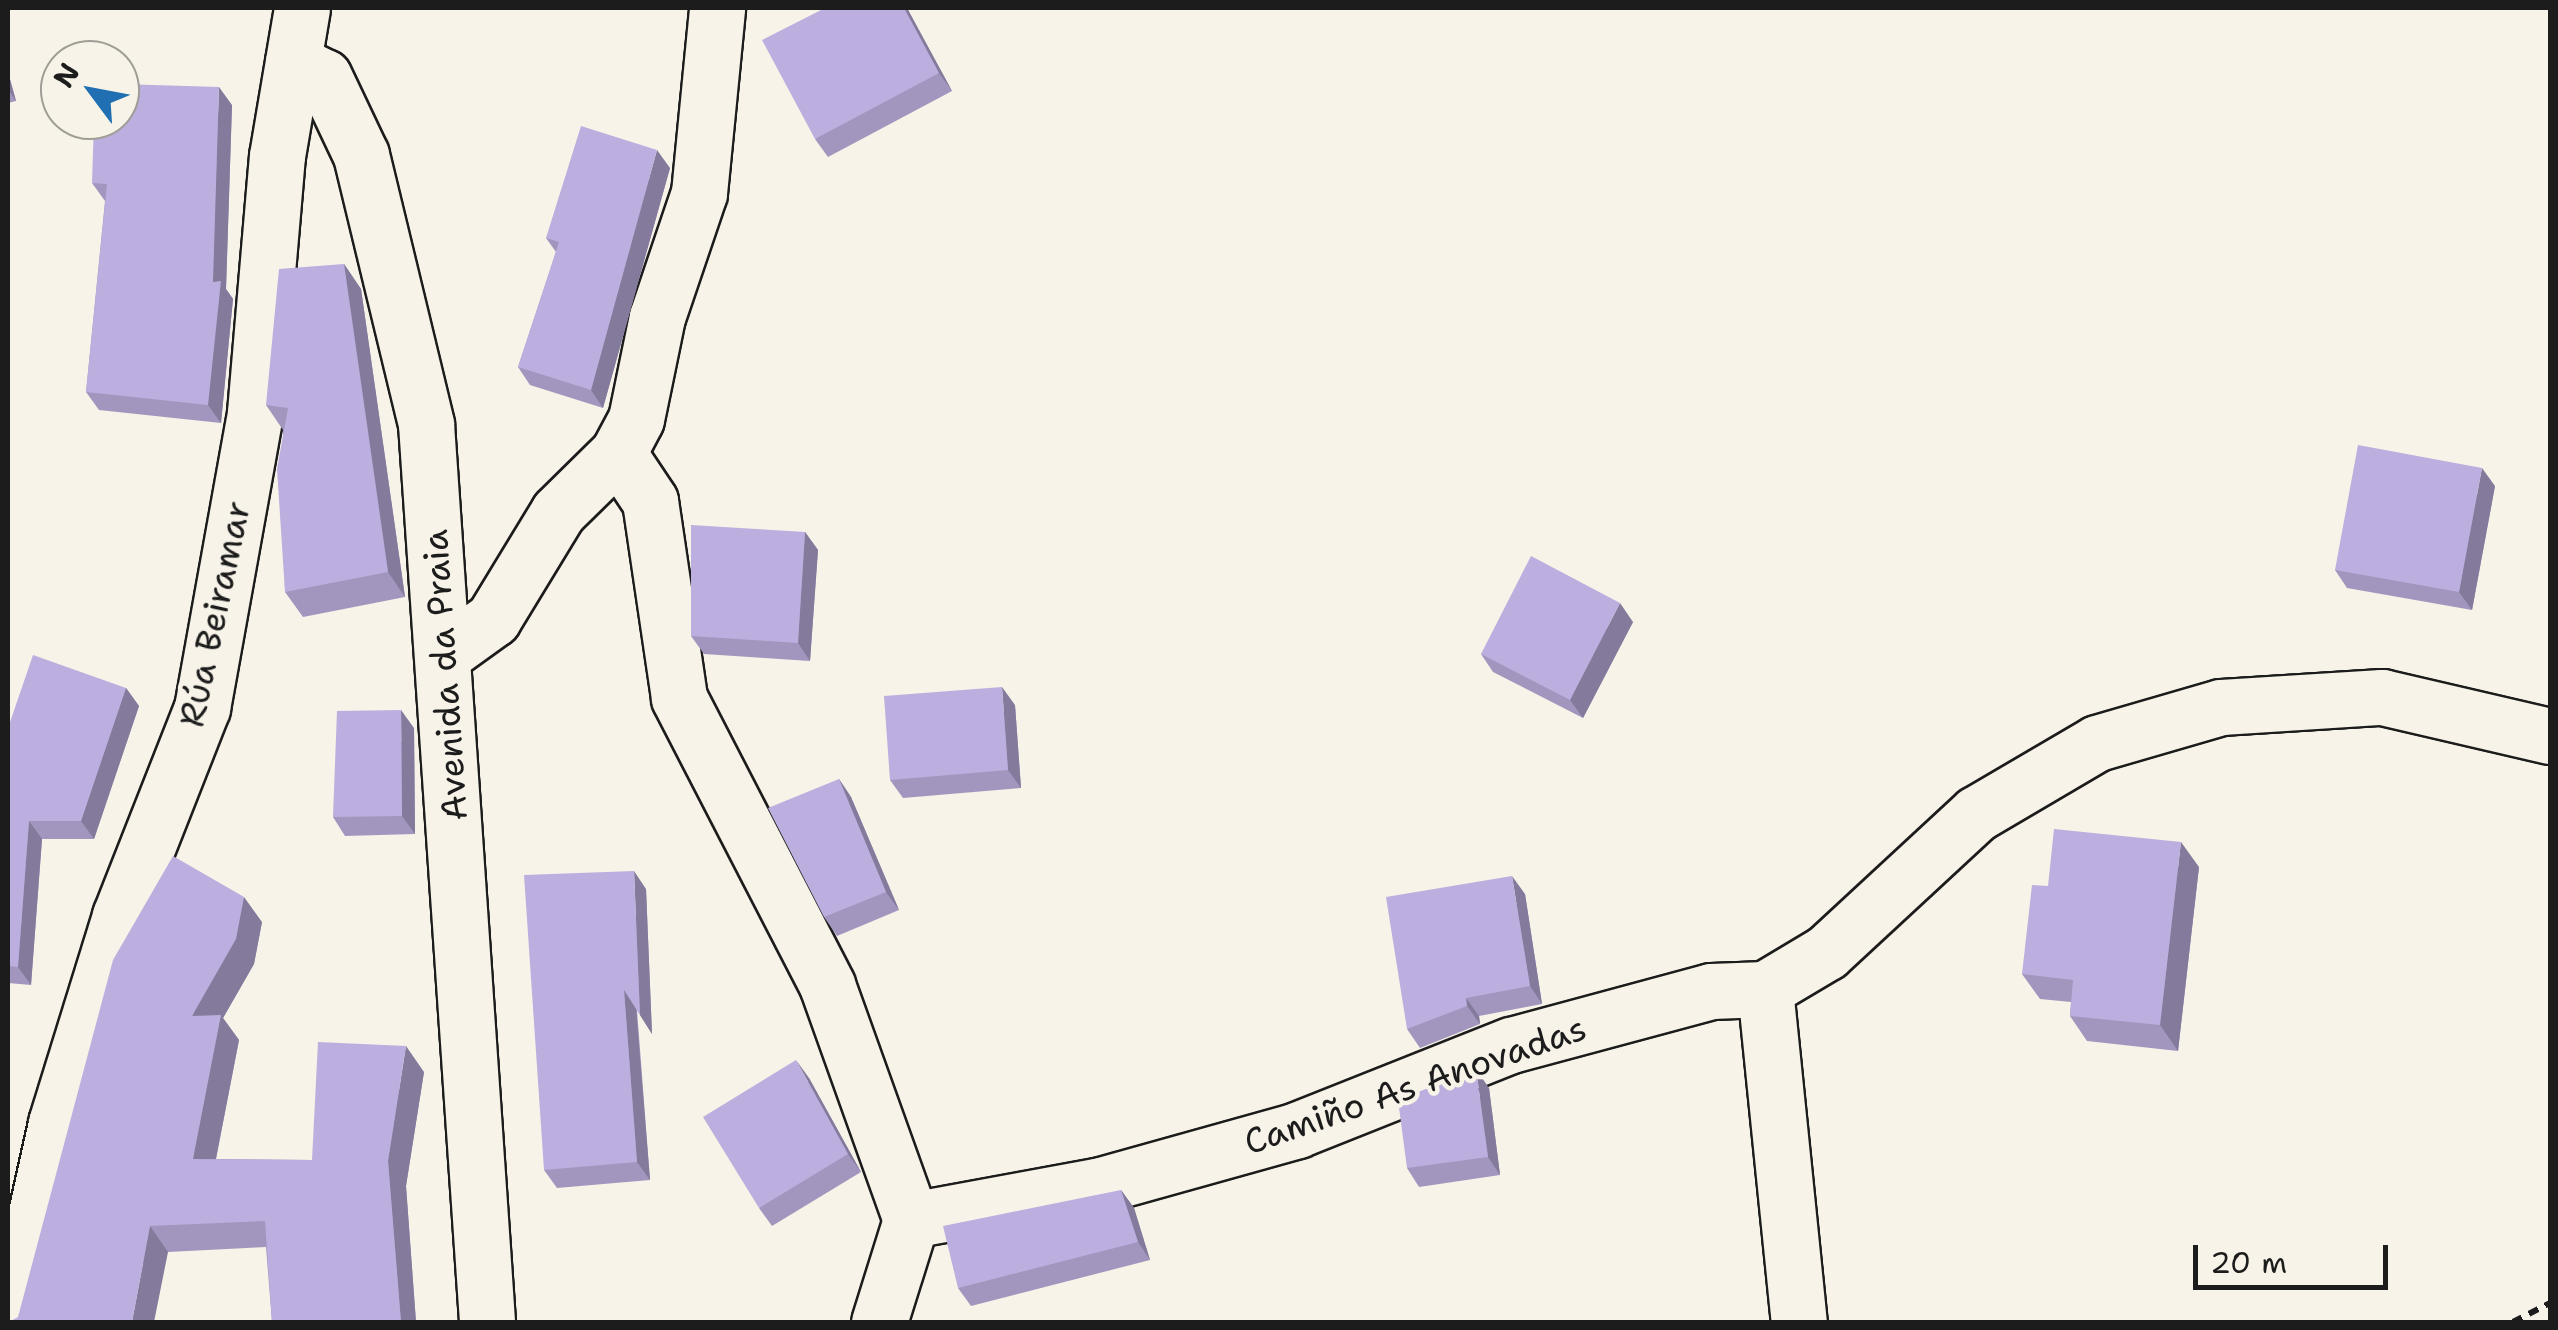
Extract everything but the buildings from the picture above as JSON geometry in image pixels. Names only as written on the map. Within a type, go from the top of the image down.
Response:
[{"type":"street","name":"Rúa Beiramar","points":[[12,1322],[56,1124],[120,916],[202,708],[254,412],[281,129],[302,8]]},
{"type":"street","points":[[443,655],[493,619],[558,512],[618,453],[636,419],[656,317],[699,193],[717,8]]},
{"type":"street","name":"Avenida da Praia","points":[[293,62],[324,78],[361,156],[426,424],[488,1322]]},
{"type":"street","points":[[618,453],[650,501],[679,698],[826,984],[911,1220],[878,1322]]},
{"type":"street","name":"Camiño As Anovadas","points":[[911,1220],[1097,1186],[1297,1130],[1512,1046],[1710,991],[1765,989],[1827,952],[1976,814],[2097,743],[2221,708],[2382,696],[2550,736]]},
{"type":"street","points":[[1765,989],[1799,1322]]},
{"type":"path","points":[[2512,1322],[2550,1303]]}]
